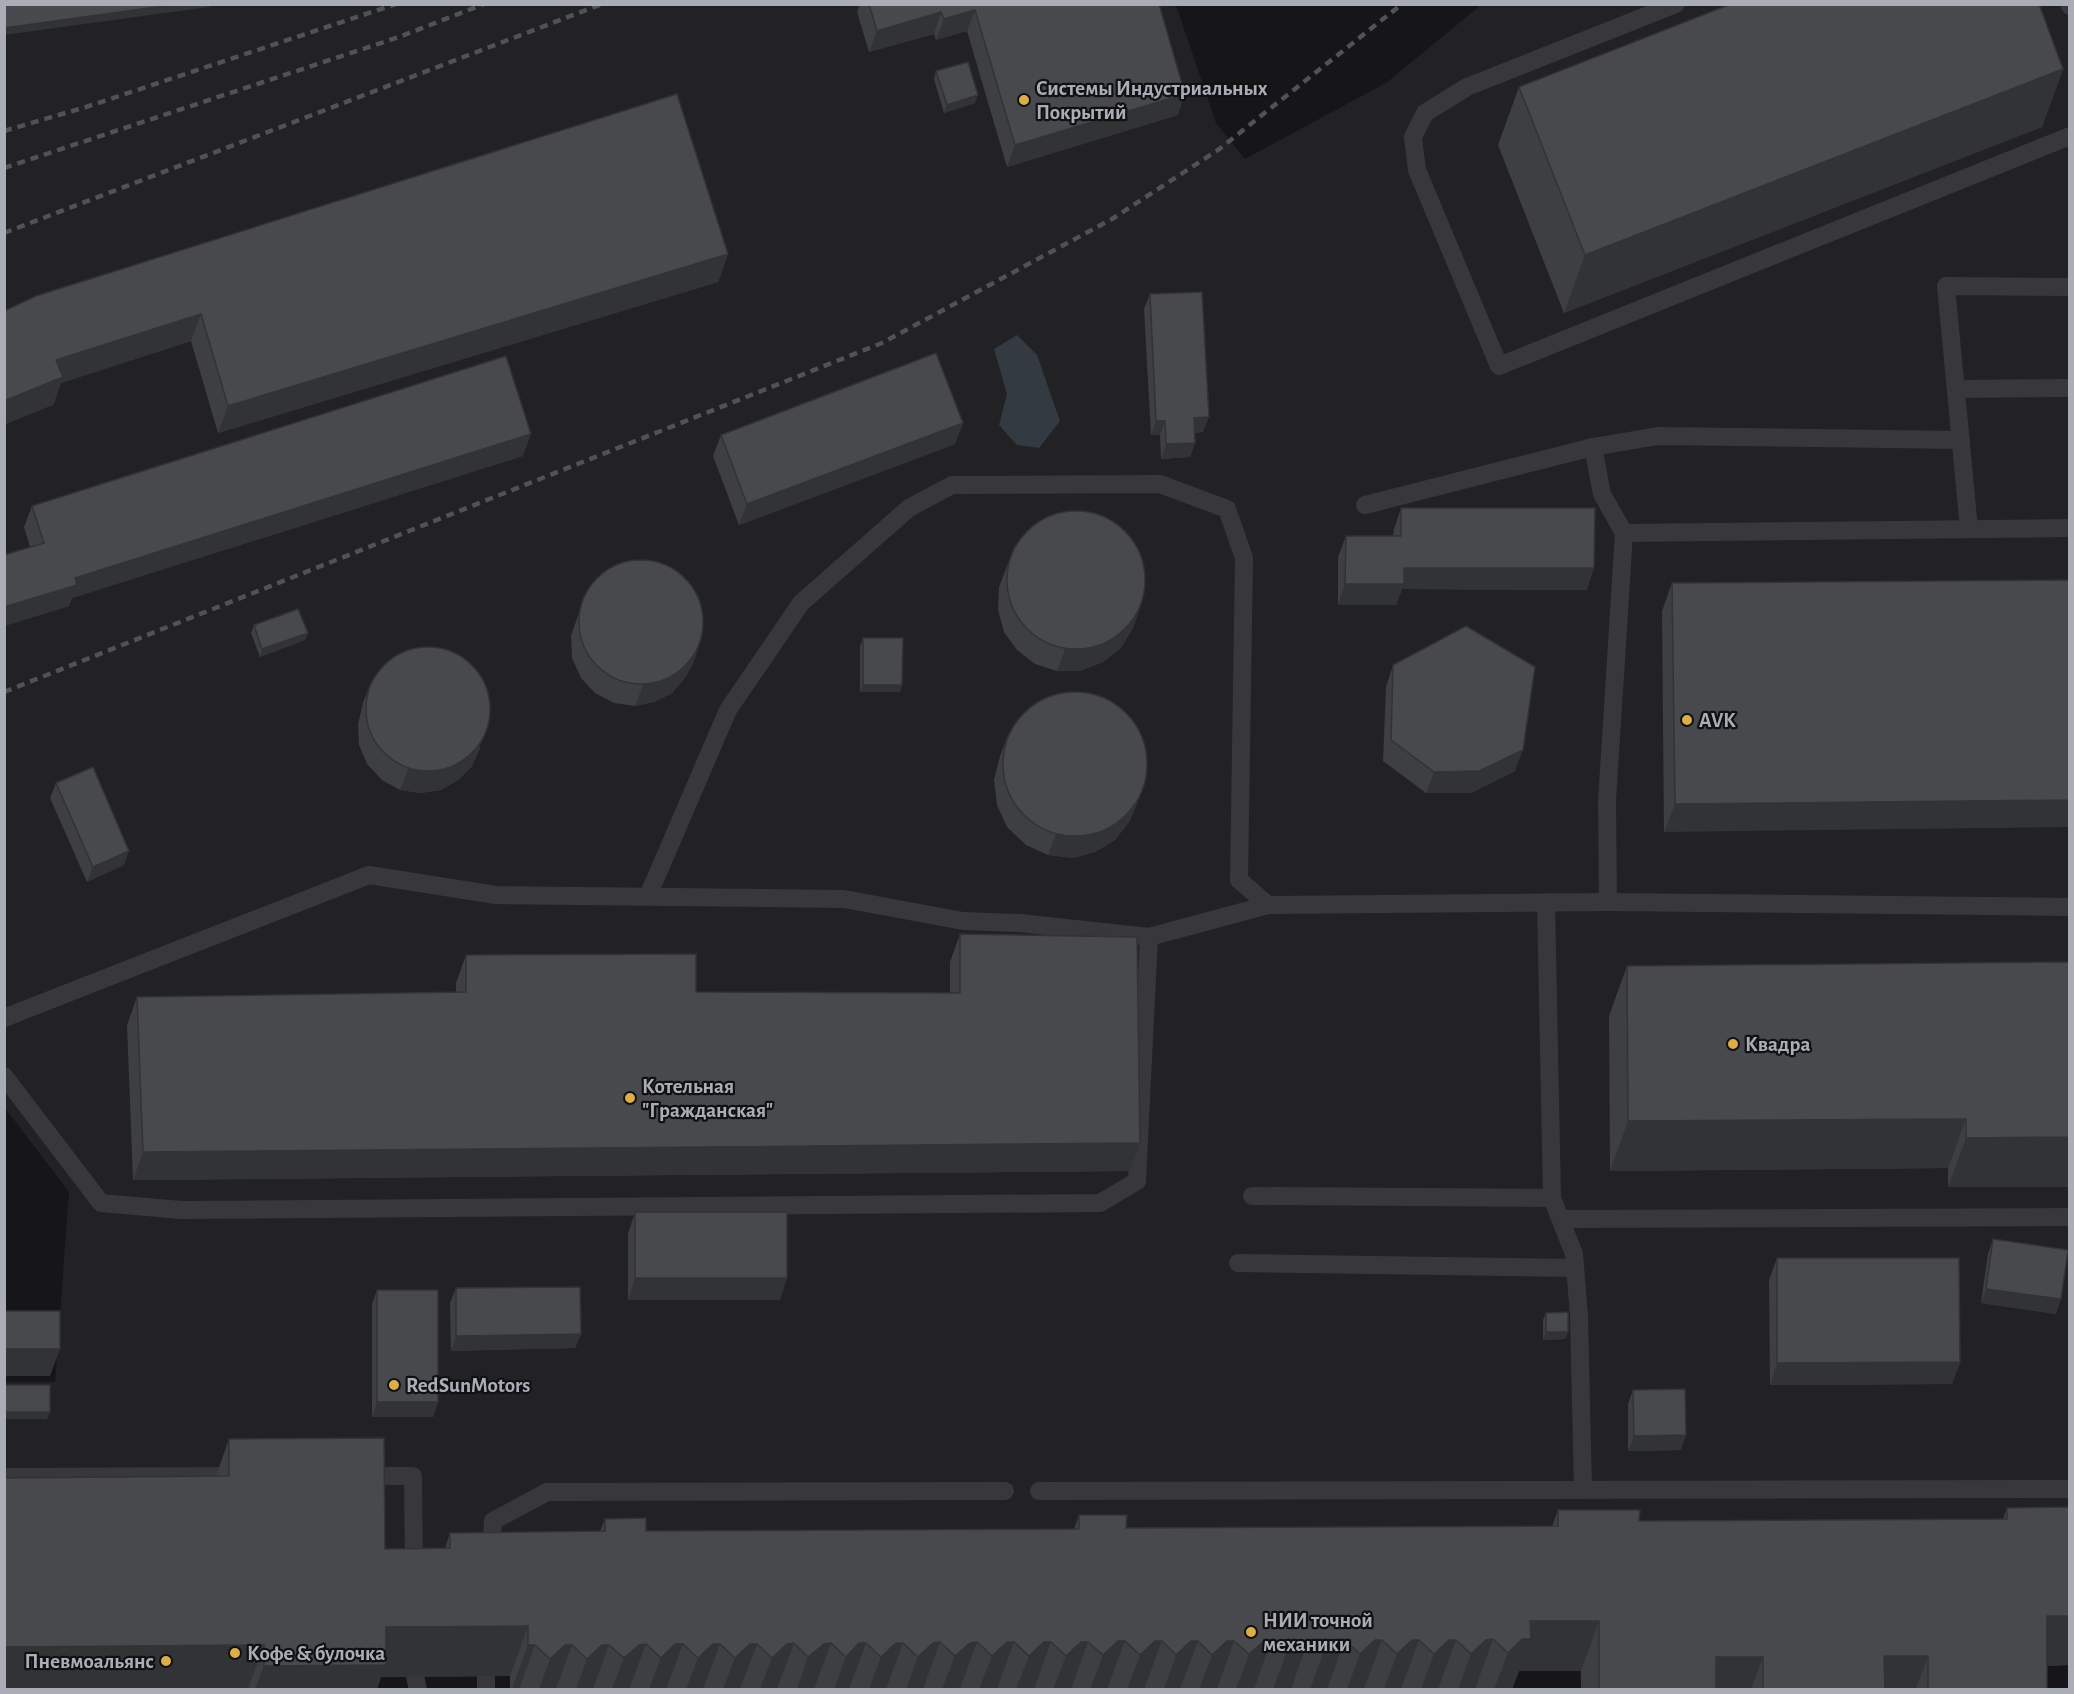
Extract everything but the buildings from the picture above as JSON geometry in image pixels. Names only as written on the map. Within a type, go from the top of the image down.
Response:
[{"type":"lane","points":[[1676,4],[1467,87],[1425,113],[1413,137],[1417,170],[1499,366],[2070,136]]},
{"type":"lane","points":[[1969,529],[1946,286],[2070,287]]},
{"type":"lane","points":[[1956,389],[2070,388]]},
{"type":"lane","points":[[1365,505],[1593,447],[1658,436],[1961,440]]},
{"type":"lane","points":[[1593,447],[1602,494],[1624,532],[1607,801],[1608,902]]},
{"type":"lane","points":[[648,896],[728,710],[801,603],[909,508],[952,485],[1160,484],[1227,509],[1244,558],[1239,880],[1268,905]]},
{"type":"lane","points":[[1624,532],[2070,528]]},
{"type":"lane","points":[[4,1018],[369,874],[496,895],[844,899],[963,921],[1020,923],[1149,938],[1268,905],[1608,902],[2070,907]]},
{"type":"lane","points":[[1546,902],[1552,1198],[1574,1254],[1579,1316],[1583,1490]]},
{"type":"lane","points":[[4,1076],[101,1203],[181,1210],[1100,1203],[1137,1181],[1149,938]]},
{"type":"lane","points":[[1251,1196],[1552,1198]]},
{"type":"lane","points":[[1561,1220],[2070,1217]]},
{"type":"lane","points":[[1238,1263],[1575,1268]]},
{"type":"lane","points":[[4,1477],[261,1476]]},
{"type":"lane","points":[[343,1476],[413,1476],[415,1587]]},
{"type":"lane","points":[[1039,1491],[2070,1489]]},
{"type":"lane","points":[[490,1572],[492,1521],[547,1492],[1005,1491]]},
{"type":"shaded area","points":[[4,5],[1176,5],[1216,123],[1245,159],[1386,83],[1481,5],[2069,5],[2069,1665],[2029,1666],[2029,1690],[1581,1690],[1580,1671],[1513,1671],[1504,1690],[510,1690],[510,1676],[368,1677],[368,1690],[5,1689],[5,1382],[55,1382],[69,1192],[5,1108]]},
{"type":"shaded area","points":[[1017,335],[1037,355],[1060,421],[1039,448],[1017,445],[999,425],[1007,394],[994,349]]},
{"type":"railway","points":[[4,131],[86,107],[396,4]]},
{"type":"railway","points":[[4,168],[399,37],[484,4]]},
{"type":"railway","points":[[4,233],[602,4]]},
{"type":"railway","points":[[4,692],[882,343],[1112,219],[1218,150],[1402,4]]},
{"type":"place","name":"Системы Индустриальных Покрытий","points":[[1024,100]]},
{"type":"place","name":"AVK","points":[[1687,720]]},
{"type":"place","name":"Квадра","points":[[1733,1044]]},
{"type":"place","name":"Котельная \"Гражданская\"","points":[[630,1098]]},
{"type":"place","name":"RedSunMotors","points":[[394,1385]]},
{"type":"place","name":"НИИ точной механики","points":[[1251,1632]]},
{"type":"place","name":"Кофе & булочка","points":[[235,1653]]},
{"type":"place","name":"Пневмоальянс","points":[[166,1661]]}]
